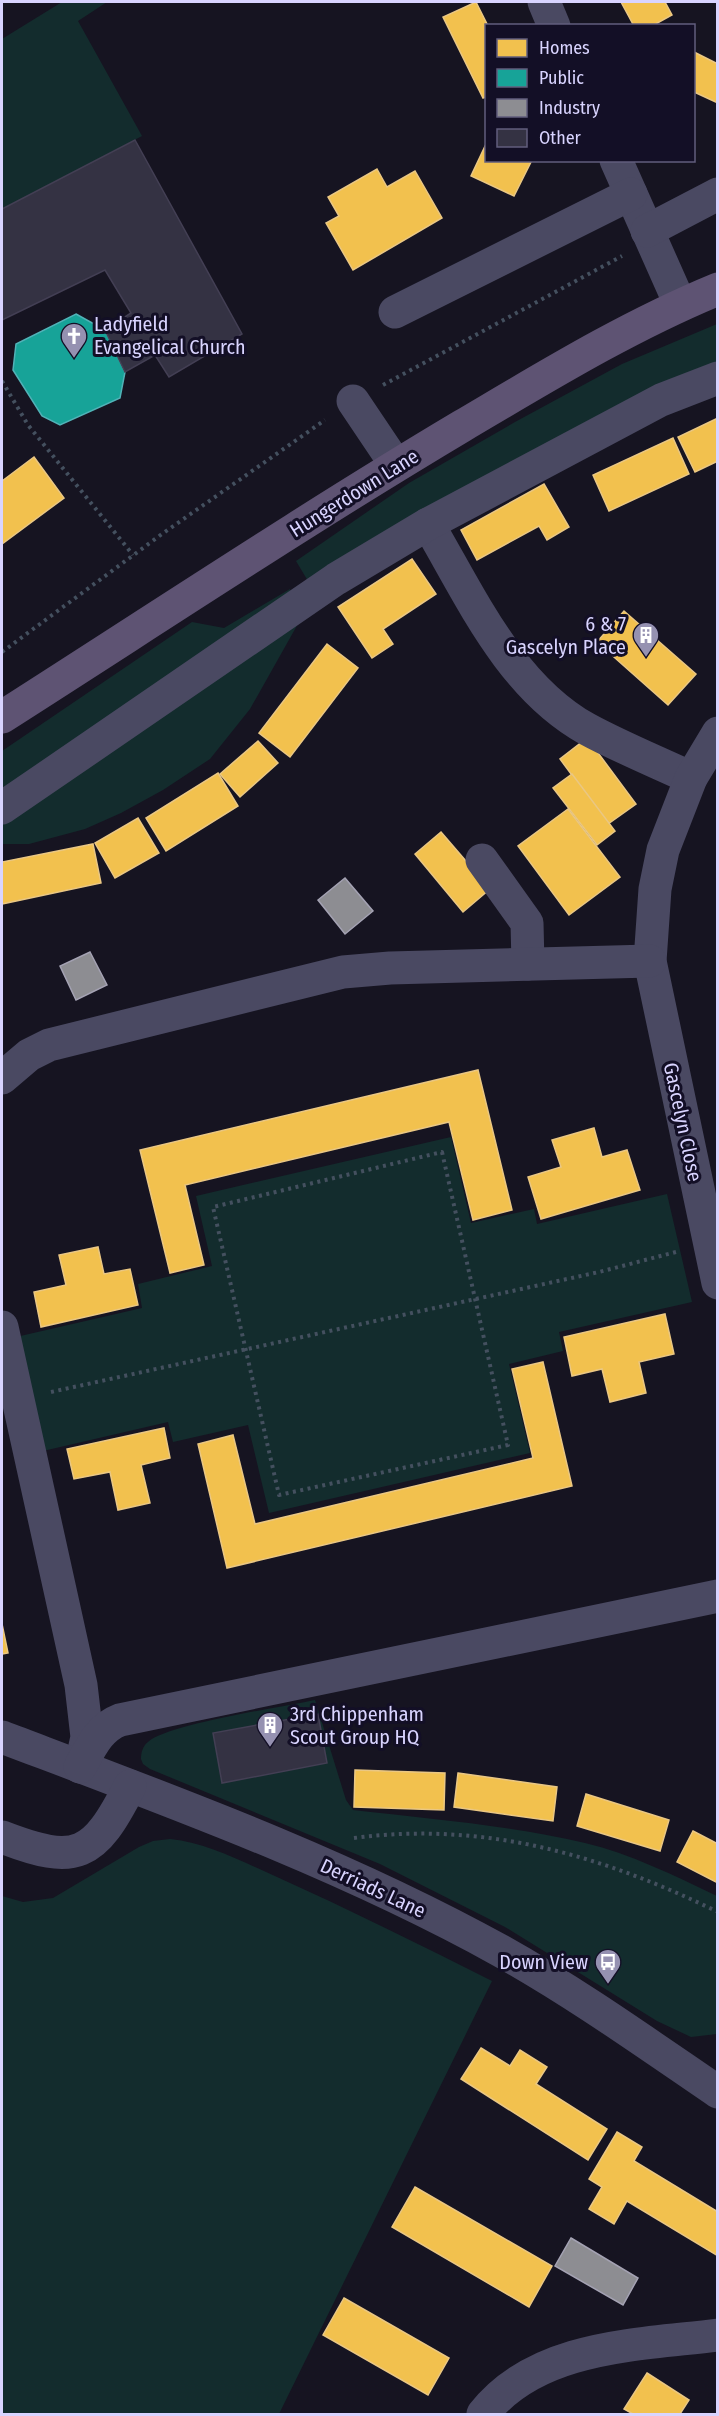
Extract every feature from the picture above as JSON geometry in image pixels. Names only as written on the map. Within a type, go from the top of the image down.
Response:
[{"type":"main road","name":"Hungerdown Lane","points":[[2,717],[396,465],[608,342],[680,304],[717,289]]},
{"type":"street","points":[[544,2],[553,24]]},
{"type":"street","points":[[617,162],[680,304]]},
{"type":"street","points":[[395,312],[631,194]]},
{"type":"street","points":[[647,231],[717,194]]},
{"type":"street","points":[[2,808],[336,579],[429,524],[661,400],[717,378]]},
{"type":"street","points":[[353,401],[396,465]]},
{"type":"street","points":[[429,524],[490,630],[513,664],[533,687],[586,728],[691,778]]},
{"type":"street","name":"Gascelyn Close","points":[[717,733],[691,778],[663,850],[655,889],[650,961],[713,1243],[717,1283]]},
{"type":"street","points":[[482,860],[527,923],[528,964]]},
{"type":"street","points":[[2,1078],[29,1055],[49,1045],[343,972],[390,968],[650,961]]},
{"type":"street","points":[[2,1328],[81,1685],[87,1737],[81,1767]]},
{"type":"street","points":[[81,1767],[105,1728],[120,1719],[717,1596]]},
{"type":"street","points":[[81,1685],[97,1710],[113,1716],[137,1716]]},
{"type":"street","name":"Derriads Lane","points":[[2,1737],[298,1853],[371,1886],[499,1950],[587,2003],[717,2091]]},
{"type":"street","points":[[2,1837],[52,1854],[81,1850],[102,1834],[130,1786]]},
{"type":"street","points":[[483,2415],[501,2394],[520,2380],[563,2360],[585,2353],[717,2335]]},
{"type":"path","points":[[2,381],[28,425],[133,555]]},
{"type":"path","points":[[442,1152],[508,1445],[279,1495],[245,1350],[213,1208],[442,1152]]},
{"type":"path","points":[[17,1400],[475,1300],[713,1243]]},
{"type":"path","points":[[298,1853],[343,1839],[385,1834],[466,1834],[556,1850],[610,1865],[666,1887],[717,1912]]},
{"type":"green space","points":[[62,2],[107,2],[78,21],[142,136],[2,209],[2,39]]},
{"type":"green space","points":[[717,324],[717,370],[311,586],[296,561],[409,483],[622,364]]},
{"type":"green space","points":[[290,589],[299,622],[250,709],[210,759],[163,790],[85,829],[29,844],[2,844],[2,751],[192,622],[224,628]]},
{"type":"green space","points":[[451,1137],[471,1223],[534,1209],[537,1224],[667,1194],[692,1302],[559,1332],[563,1351],[509,1364],[530,1453],[269,1513],[248,1425],[173,1442],[168,1422],[43,1451],[16,1337],[142,1308],[138,1284],[212,1266],[196,1196]]},
{"type":"green space","points":[[315,1700],[346,1800],[353,1810],[498,1827],[585,1843],[636,1859],[717,1896],[717,2034],[691,2037],[657,2021],[505,1927],[380,1864],[150,1769],[143,1764],[141,1759],[145,1745],[160,1735],[227,1717]]},
{"type":"green space","points":[[170,1839],[212,1849],[238,1859],[492,1981],[279,2414],[2,2414],[2,1896],[23,1902],[53,1898],[139,1847],[153,1841]]},
{"type":"building: Homes","points":[[476,2],[487,24],[485,24],[485,97],[483,98],[443,17]]},
{"type":"building: Homes","points":[[621,2],[665,2],[672,15],[656,24],[633,24]]},
{"type":"building: Homes","points":[[695,52],[718,64],[718,103],[695,92]]},
{"type":"building: Homes","points":[[485,146],[485,162],[531,162],[514,196],[471,176]]},
{"type":"building: Homes","points":[[377,169],[387,187],[415,171],[442,218],[353,270],[326,223],[339,216],[328,197]]},
{"type":"building: Homes","points":[[718,418],[718,461],[695,472],[678,437]]},
{"type":"building: Homes","points":[[673,438],[689,474],[609,511],[593,475]]},
{"type":"building: Homes","points":[[34,457],[64,498],[2,544],[2,481]]},
{"type":"building: Homes","points":[[544,484],[569,527],[547,540],[539,526],[477,560],[461,530]]},
{"type":"building: Homes","points":[[412,559],[436,594],[383,629],[393,644],[372,658],[338,607]]},
{"type":"building: Homes","name":"6 & 7 Gascelyn Place","points":[[624,611],[696,674],[668,705],[597,642]]},
{"type":"building: Homes","points":[[327,644],[358,668],[290,757],[259,733]]},
{"type":"building: Homes","points":[[587,738],[636,804],[608,824],[560,759]]},
{"type":"building: Homes","points":[[258,741],[278,763],[240,797],[220,774]]},
{"type":"building: Homes","points":[[218,773],[238,806],[166,851],[146,818]]},
{"type":"building: Homes","points":[[572,774],[615,831],[597,845],[553,788]]},
{"type":"building: Homes","points":[[568,809],[620,877],[569,915],[518,846]]},
{"type":"building: Homes","points":[[138,818],[159,853],[115,878],[95,843]]},
{"type":"building: Homes","points":[[441,832],[490,889],[463,912],[415,854]]},
{"type":"building: Homes","points":[[93,844],[101,883],[2,904],[2,862]]},
{"type":"building: Homes","points":[[478,1070],[512,1210],[473,1220],[449,1122],[185,1185],[204,1265],[170,1273],[140,1150]]},
{"type":"building: Homes","points":[[594,1128],[602,1157],[627,1150],[640,1190],[541,1219],[528,1177],[561,1167],[552,1140]]},
{"type":"building: Homes","points":[[98,1247],[104,1274],[130,1269],[138,1305],[41,1327],[34,1292],[66,1285],[59,1255]]},
{"type":"building: Homes","points":[[665,1314],[674,1354],[639,1362],[646,1393],[610,1402],[602,1369],[572,1376],[564,1337]]},
{"type":"building: Homes","points":[[543,1362],[572,1486],[227,1568],[198,1444],[233,1435],[255,1524],[533,1458],[512,1369]]},
{"type":"building: Homes","points":[[164,1428],[170,1458],[141,1465],[150,1503],[118,1510],[110,1472],[74,1479],[67,1449]]},
{"type":"building: Homes","points":[[2,1624],[8,1653],[2,1654]]},
{"type":"building: Homes","points":[[355,1770],[445,1773],[444,1810],[354,1807]]},
{"type":"building: Homes","points":[[458,1773],[557,1787],[553,1821],[454,1807]]},
{"type":"building: Homes","points":[[586,1794],[669,1820],[660,1851],[577,1826]]},
{"type":"building: Homes","points":[[693,1831],[718,1844],[718,1883],[677,1862]]},
{"type":"building: Homes","points":[[481,2048],[510,2066],[520,2050],[547,2067],[536,2084],[607,2129],[588,2160],[461,2079]]},
{"type":"building: Homes","points":[[617,2132],[642,2147],[634,2161],[718,2212],[718,2256],[627,2201],[614,2224],[589,2209],[602,2187],[589,2179]]},
{"type":"building: Homes","points":[[415,2187],[552,2266],[529,2307],[392,2227]]},
{"type":"building: Homes","points":[[344,2298],[449,2358],[428,2395],[323,2335]]},
{"type":"building: Homes","points":[[647,2373],[689,2400],[680,2414],[633,2414],[624,2409]]},
{"type":"building: Public","name":"Ladyfield Evangelical Church","points":[[76,314],[105,330],[125,372],[120,398],[60,425],[42,416],[13,370],[16,344]]},
{"type":"building: Industry","points":[[345,878],[373,911],[345,934],[318,900]]},
{"type":"building: Industry","points":[[90,952],[107,985],[76,1000],[60,966]]},
{"type":"building: Industry","points":[[571,2238],[638,2278],[623,2305],[555,2266]]},
{"type":"building: Other","points":[[135,140],[242,334],[169,377],[155,355],[125,372],[105,330],[131,313],[105,270],[2,320],[2,209]]},
{"type":"building: Other","name":"3rd Chippenham Scout Group HQ","points":[[318,1714],[327,1763],[222,1783],[213,1733]]},
{"type":"place","name":"Ladyfield Evangelical Church","points":[[74,359]]},
{"type":"place","name":"6 & 7 Gascelyn Place","points":[[646,658]]},
{"type":"place","name":"3rd Chippenham Scout Group HQ","points":[[270,1748]]},
{"type":"place","name":"Down View","points":[[608,1985]]}]
